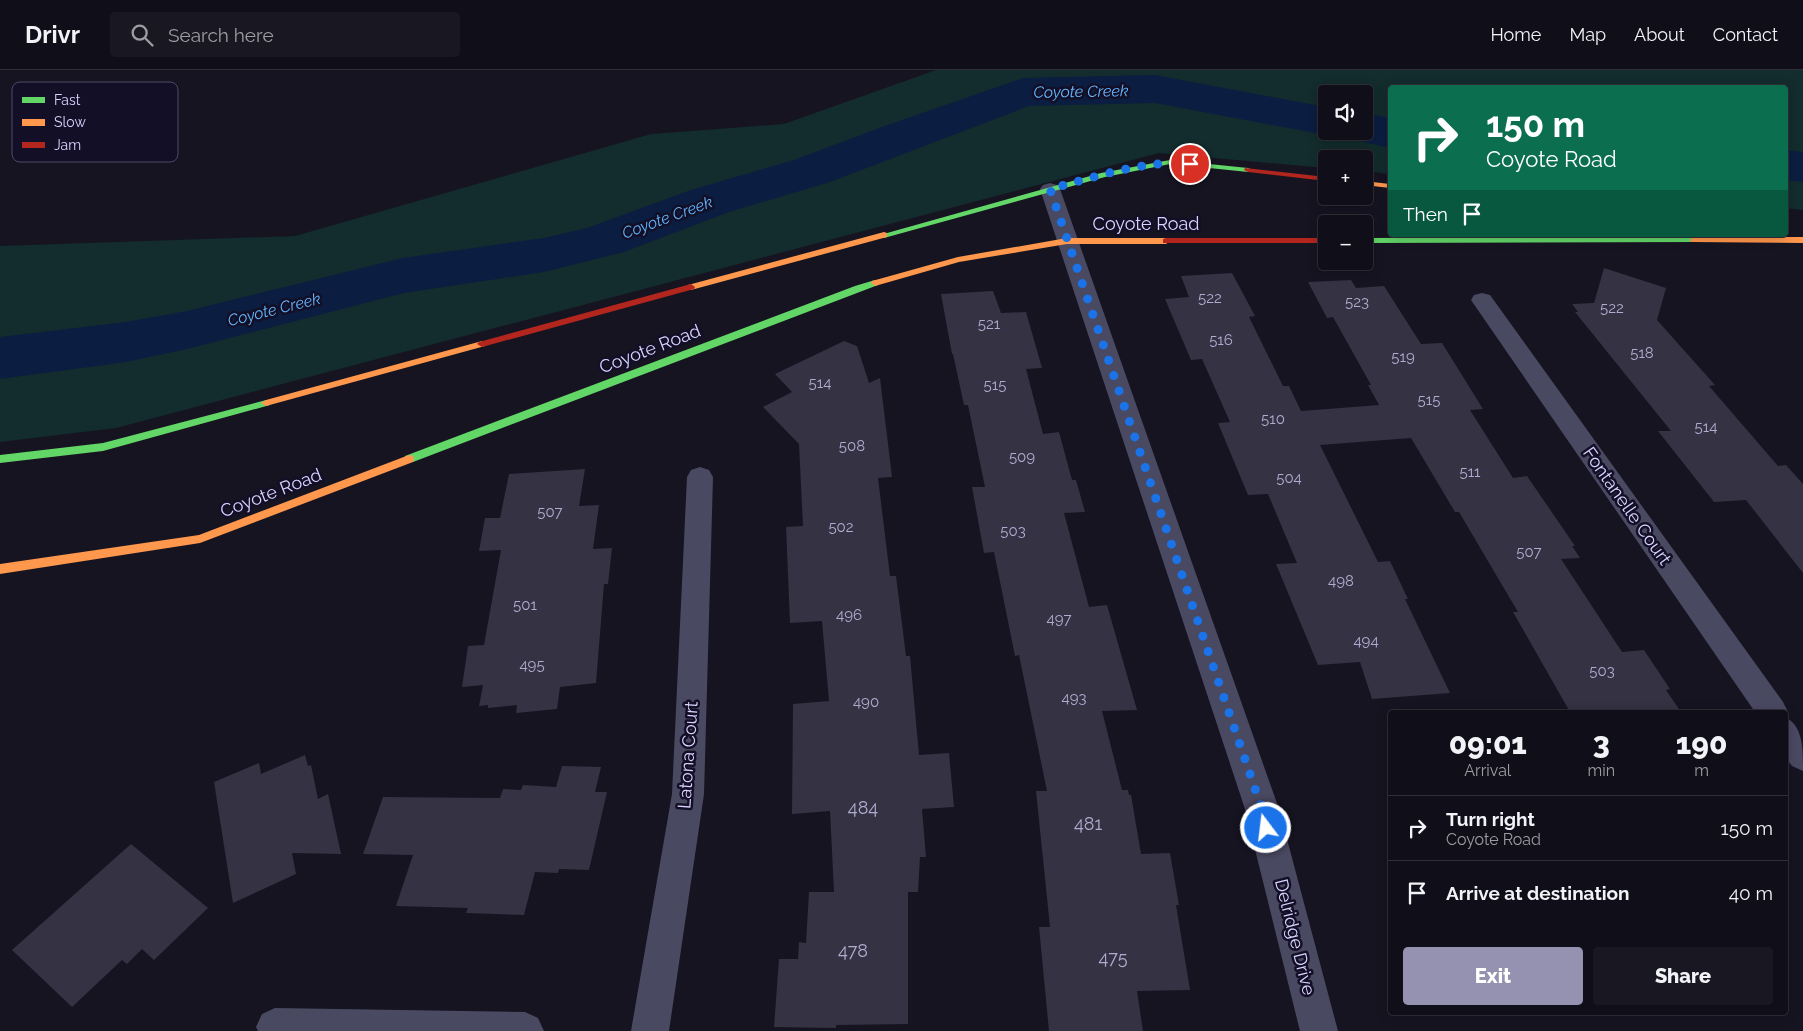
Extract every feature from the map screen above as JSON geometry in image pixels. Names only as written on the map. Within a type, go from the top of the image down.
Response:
[{"type":"street","points":[[0,459],[103,446],[1104,175],[1170,162],[1318,178]]},
{"type":"street","points":[[1373,184],[1388,186]]},
{"type":"street","name":"Delridge Drive","points":[[1050,189],[1262,809],[1319,1031]]},
{"type":"street","points":[[1373,242],[1803,240]]},
{"type":"street","name":"Coyote Road","points":[[0,569],[200,539],[858,288],[958,260],[1067,241],[1318,242]]},
{"type":"street","name":"Fontanelle Court","points":[[1482,300],[1771,710]]},
{"type":"street","name":"Latona Court","points":[[650,1031],[688,794],[700,477]]},
{"type":"street","points":[[1788,735],[1803,756]]},
{"type":"street","points":[[275,1027],[525,1031]]},
{"type":"green space","points":[[936,70],[1803,70],[1803,210],[1788,208],[1788,85],[1388,85],[1388,174],[1373,172],[1373,150],[1318,150],[1318,167],[1159,153],[116,428],[0,442],[0,246],[295,236],[651,134],[784,124]]},
{"type":"building","points":[[1604,268],[1666,288],[1657,320],[1715,385],[1709,386],[1778,466],[1786,465],[1803,484],[1803,573],[1746,500],[1714,502],[1658,431],[1671,431],[1575,312],[1578,312],[1572,304],[1594,303]]},
{"type":"building","points":[[1232,273],[1255,316],[1249,317],[1283,386],[1289,386],[1301,411],[1379,405],[1368,385],[1371,385],[1333,317],[1327,318],[1308,282],[1351,280],[1356,288],[1384,286],[1421,344],[1442,343],[1483,409],[1470,410],[1513,478],[1527,476],[1575,546],[1572,546],[1580,558],[1561,559],[1622,652],[1644,650],[1670,689],[1666,690],[1680,710],[1569,710],[1513,612],[1518,612],[1459,512],[1455,512],[1411,438],[1320,445],[1378,562],[1390,561],[1408,599],[1405,599],[1450,693],[1372,699],[1360,662],[1318,665],[1276,564],[1297,563],[1268,494],[1248,495],[1218,423],[1230,422],[1202,359],[1191,360],[1165,299],[1189,297],[1181,276]]},
{"type":"building","points":[[993,291],[1001,313],[1026,312],[1042,368],[1026,369],[1043,434],[1059,432],[1072,480],[1076,480],[1085,512],[1064,513],[1089,607],[1107,605],[1137,710],[1102,711],[1122,790],[1128,790],[1129,795],[1131,795],[1141,854],[1170,853],[1179,905],[1176,905],[1190,990],[1137,991],[1143,1031],[1049,1031],[1039,927],[1050,927],[1036,791],[1047,791],[1019,655],[1015,656],[994,552],[984,553],[972,487],[985,487],[968,405],[964,405],[952,354],[941,294]]},
{"type":"building","points":[[844,341],[857,346],[869,383],[880,378],[892,477],[878,478],[890,576],[896,576],[906,656],[910,656],[919,755],[949,753],[954,807],[922,809],[926,857],[920,857],[918,892],[908,892],[908,1024],[836,1025],[836,1028],[774,1027],[779,959],[798,959],[799,942],[806,943],[809,892],[834,892],[830,811],[792,814],[793,704],[829,701],[822,621],[790,623],[786,527],[803,526],[799,444],[763,407],[792,392],[775,374]]},
{"type":"building","points":[[585,469],[579,506],[599,505],[593,549],[612,548],[608,584],[604,584],[596,683],[560,687],[557,709],[516,713],[517,705],[488,708],[488,705],[479,706],[483,685],[462,687],[468,646],[484,645],[501,550],[479,551],[485,518],[500,518],[509,474]]},
{"type":"building","points":[[305,755],[308,766],[311,765],[318,799],[328,794],[341,854],[292,853],[296,874],[233,903],[214,782],[259,763],[261,774]]},
{"type":"building","points":[[562,766],[601,767],[595,792],[607,792],[589,870],[559,869],[558,873],[535,872],[524,915],[466,913],[468,908],[396,906],[413,855],[363,854],[383,797],[500,798],[503,789],[521,790],[523,785],[556,787]]},
{"type":"building","points":[[131,844],[208,908],[154,960],[142,949],[127,964],[122,960],[72,1007],[12,950]]},
{"type":"waterway","name":"Coyote Creek","points":[[0,358],[126,342],[187,330],[403,276],[544,255],[605,240],[710,201],[812,171],[1023,92],[1155,89],[1318,120]]},
{"type":"waterway","name":"Coyote Creek","points":[[1373,130],[1388,133]]},
{"type":"waterway","name":"Coyote Creek","points":[[1788,165],[1803,167]]},
{"type":"traffic: fast","points":[[884,235],[1104,175],[1170,162],[1248,170]]},
{"type":"traffic: fast","points":[[1373,241],[1694,240]]},
{"type":"traffic: fast","points":[[409,459],[875,283]]},
{"type":"traffic: fast","points":[[0,459],[103,447],[266,403]]},
{"type":"traffic: slow","points":[[1373,184],[1388,186]]},
{"type":"traffic: slow","points":[[691,287],[884,235]]},
{"type":"traffic: slow","points":[[1694,240],[1803,240]]},
{"type":"traffic: slow","points":[[875,283],[958,260],[1067,241],[1166,241]]},
{"type":"traffic: slow","points":[[266,403],[482,344]]},
{"type":"traffic: slow","points":[[0,569],[200,539],[409,459]]},
{"type":"traffic: jam","points":[[1248,170],[1318,178]]},
{"type":"traffic: jam","points":[[1166,241],[1318,241]]},
{"type":"traffic: jam","points":[[482,344],[691,287]]},
{"type":"route","points":[[1190,164],[1170,162],[1104,175],[1050,189],[1262,809],[1266,828]]}]
